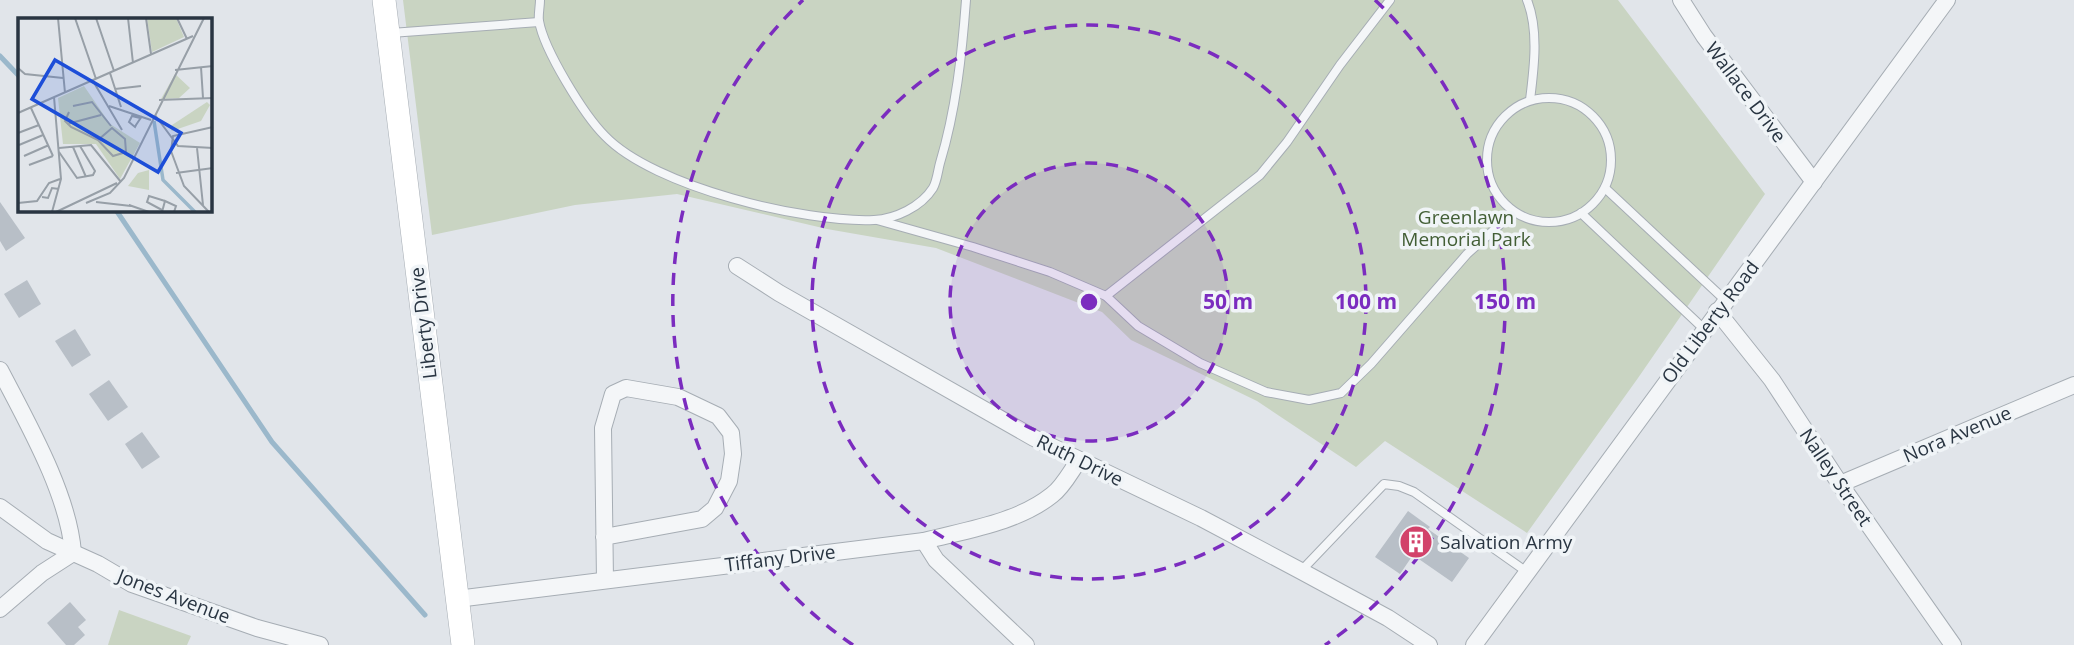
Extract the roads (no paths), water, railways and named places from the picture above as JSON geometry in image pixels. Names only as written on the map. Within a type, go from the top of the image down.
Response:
[{"type":"main road","name":"Liberty Drive","points":[[384,0],[463,645]]},
{"type":"street","name":"Wallace Drive","points":[[1681,0],[1704,36],[1814,182]]},
{"type":"street","name":"Old Liberty Road","points":[[1474,645],[1947,0]]},
{"type":"street","name":"Ruth Drive","points":[[737,266],[779,293],[1034,439],[1201,519],[1307,565],[1429,645]]},
{"type":"street","name":"Nalley Street","points":[[1721,306],[1840,484],[1953,645]]},
{"type":"street","points":[[0,370],[38,442],[71,529],[73,553],[43,573],[0,609]]},
{"type":"street","name":"Nora Avenue","points":[[1840,484],[2074,385]]},
{"type":"street","points":[[604,537],[702,519],[715,508],[729,481],[733,454],[731,433],[718,416],[666,394],[626,388],[613,394],[603,428],[604,537],[605,580]]},
{"type":"street","name":"Tiffany Drive","points":[[457,599],[924,541],[993,523],[1026,510],[1054,494],[1079,460]]},
{"type":"street","name":"Jones Avenue","points":[[0,507],[47,541],[98,564],[132,584],[257,628],[320,645]]},
{"type":"street","points":[[924,541],[936,560],[1026,645]]},
{"type":"lane","points":[[540,0],[540,22],[555,59],[579,103],[606,137],[646,166],[701,190],[827,219],[877,220],[1050,272],[1106,296],[1138,326],[1200,363],[1266,392],[1309,400],[1341,393],[1371,364],[1467,254],[1514,212]]},
{"type":"lane","points":[[877,220],[910,210],[933,188],[944,149],[961,58],[966,0]]},
{"type":"lane","points":[[1106,296],[1260,175],[1390,0]]},
{"type":"lane","points":[[1527,0],[1531,9],[1533,30],[1534,67],[1530,100]]},
{"type":"lane","points":[[388,34],[540,22]]},
{"type":"lane","points":[[1551,97],[1572,101],[1590,112],[1603,128],[1610,147],[1611,168],[1605,188],[1581,214],[1565,220],[1547,222],[1514,212],[1499,198],[1489,180],[1487,151],[1498,123],[1512,108],[1530,100],[1551,97]]},
{"type":"lane","points":[[1605,188],[1721,306]]},
{"type":"lane","points":[[1581,214],[1704,329]]},
{"type":"lane","points":[[1307,565],[1384,484],[1414,492],[1527,572]]},
{"type":"waterway","points":[[0,56],[18,75]]},
{"type":"waterway","points":[[117,212],[272,442],[425,615]]},
{"type":"place","name":"Salvation Army","points":[[1416,542]]},
{"type":"park label","name":"Greenlawn Memorial Park","points":[[1466,228]]}]
